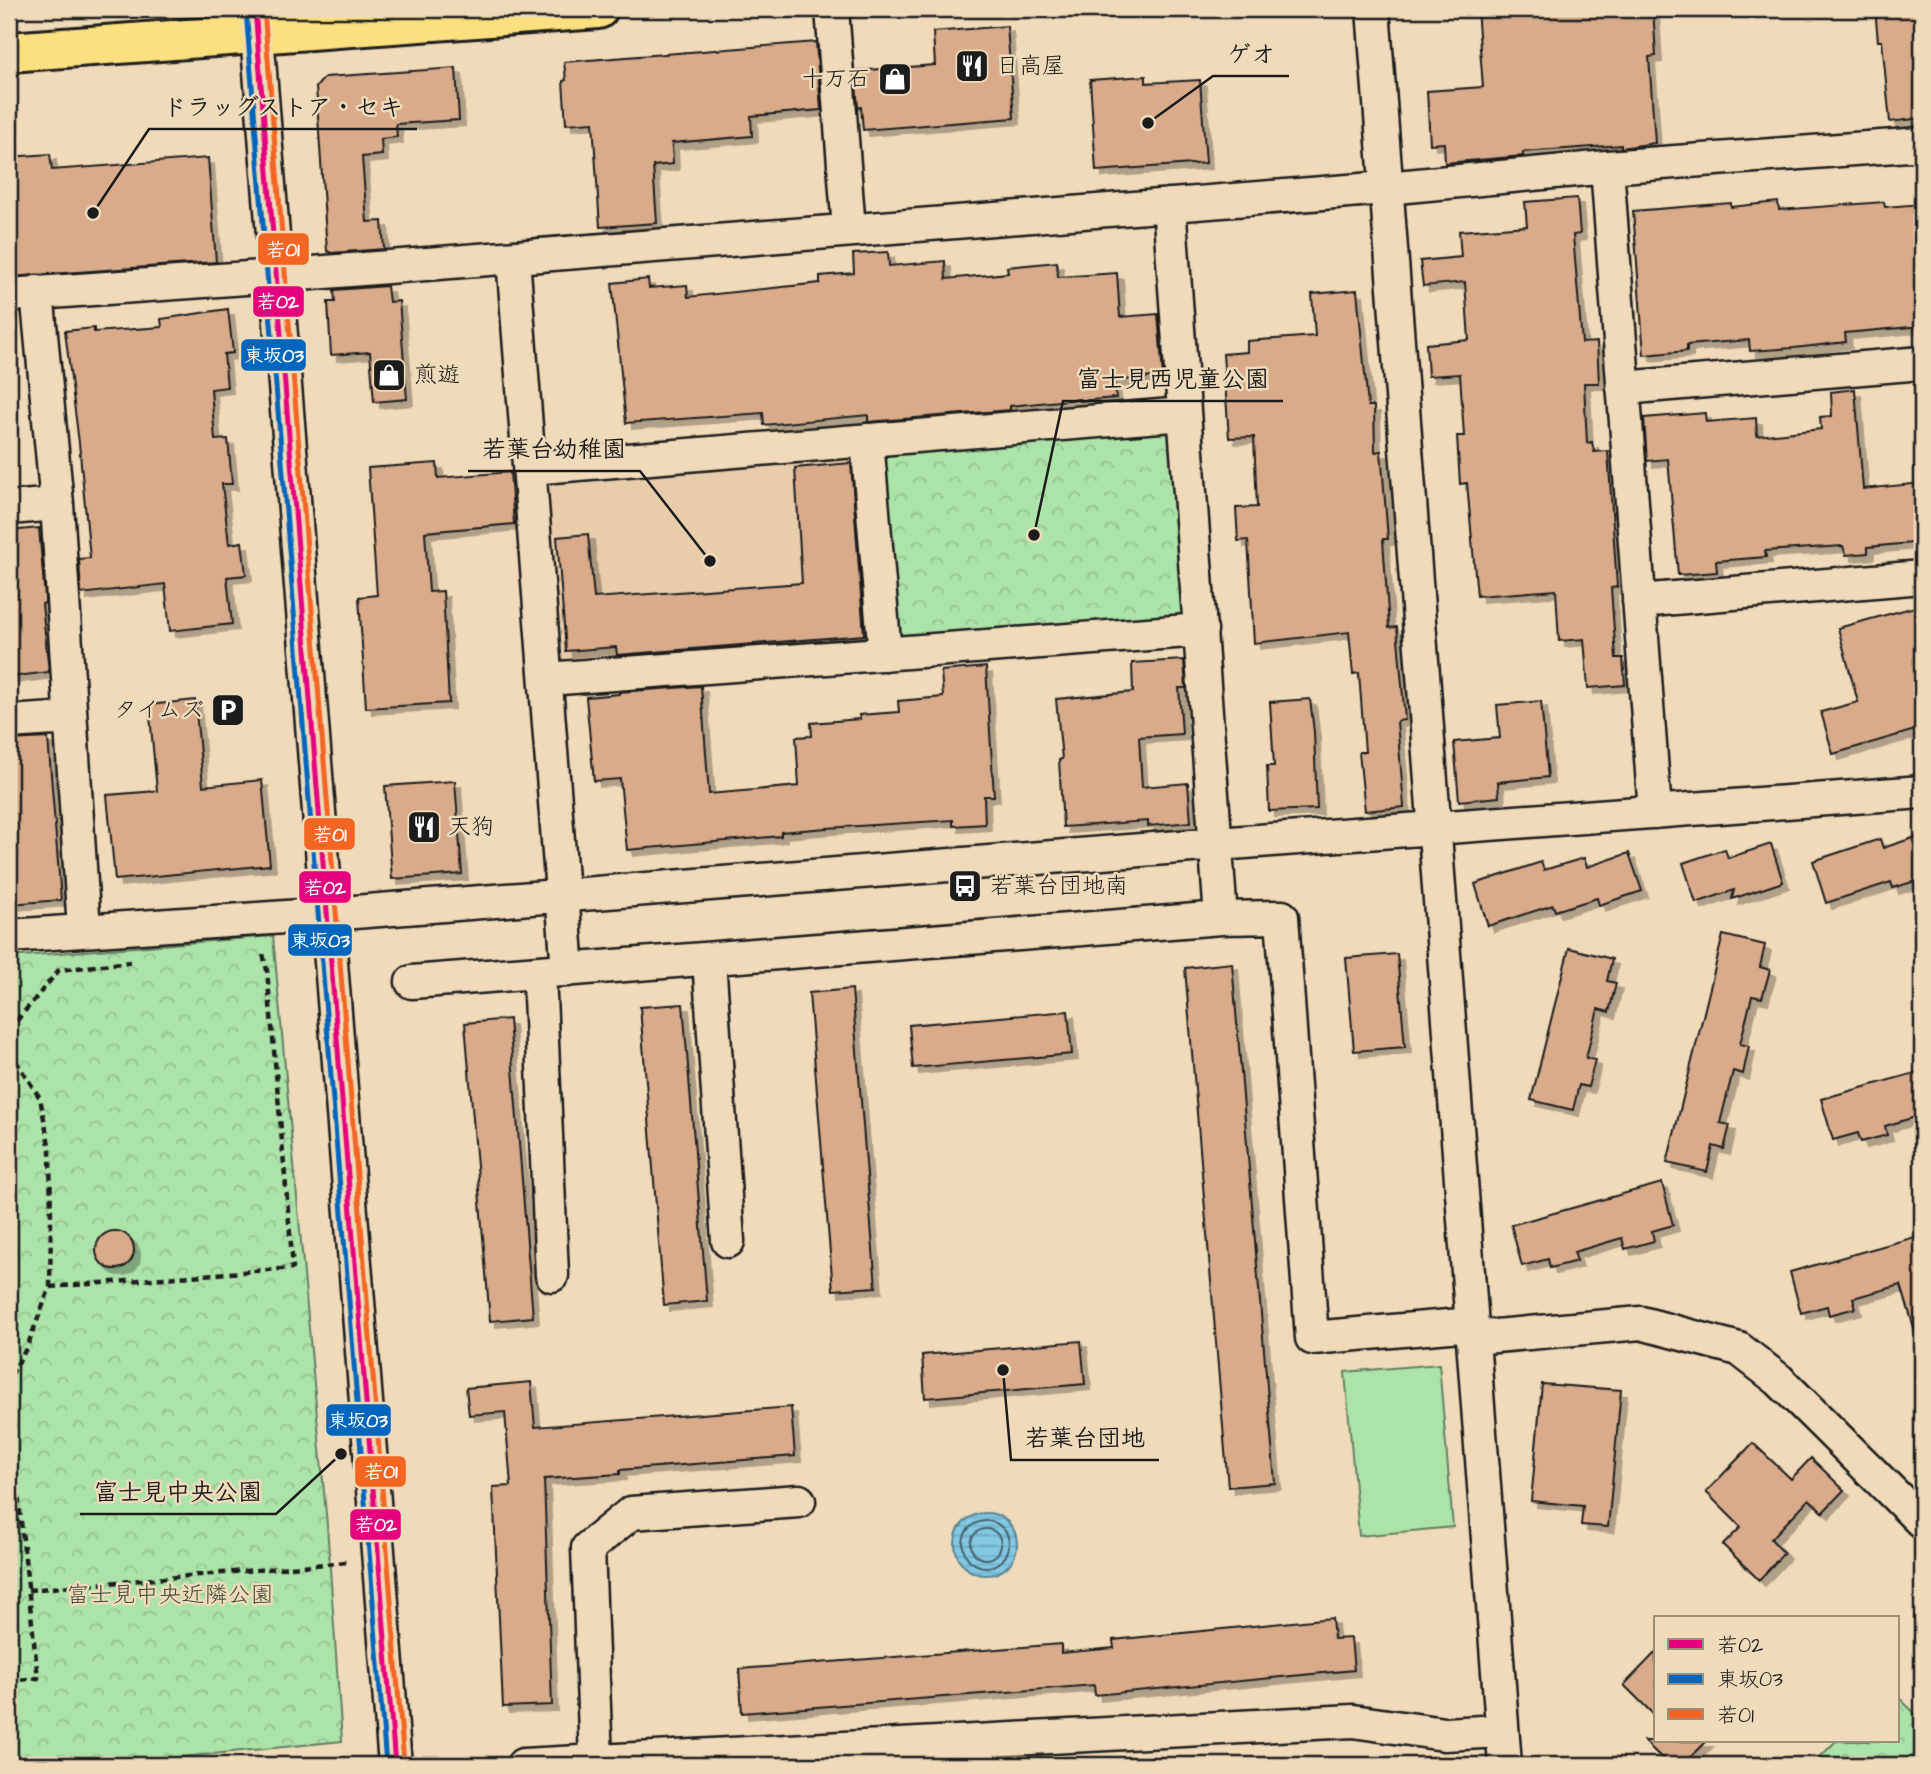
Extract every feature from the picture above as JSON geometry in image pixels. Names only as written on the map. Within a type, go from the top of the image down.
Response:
[{"type":"main road","points":[[9,52],[257,21],[598,9]]},
{"type":"street","points":[[832,9],[849,230]]},
{"type":"street","points":[[1373,9],[1505,1765]]},
{"type":"street","points":[[257,21],[275,276],[329,914],[395,1765]]},
{"type":"street","points":[[84,930],[57,504],[23,293],[513,258],[1386,188],[1607,167],[1922,144]]},
{"type":"street","points":[[1607,167],[1655,812]]},
{"type":"street","points":[[1169,205],[1221,918]]},
{"type":"street","points":[[513,258],[564,896],[554,971],[552,1275]]},
{"type":"street","points":[[1623,388],[1922,363]]},
{"type":"street","points":[[530,468],[1185,414]]},
{"type":"street","points":[[867,440],[885,654]]},
{"type":"street","points":[[9,508],[57,504]]},
{"type":"street","points":[[1639,601],[1922,577]]},
{"type":"street","points":[[547,678],[1201,630]]},
{"type":"street","points":[[9,722],[70,718]]},
{"type":"street","points":[[9,936],[1922,792]]},
{"type":"street","points":[[412,982],[1221,918],[1282,917],[1312,1338],[1641,1323],[1739,1349],[1779,1380],[1922,1522]]},
{"type":"street","points":[[709,959],[727,1241]]},
{"type":"street","points":[[596,1761],[588,1548],[631,1513],[799,1501]]},
{"type":"street","points":[[523,1765],[1353,1721],[1444,1734],[1502,1731]]},
{"type":"path","points":[[50,1287],[293,1268],[267,970],[261,947]]},
{"type":"path","points":[[9,1030],[59,970],[140,961]]},
{"type":"path","points":[[9,1051],[40,1098],[50,1150],[50,1287],[27,1347],[9,1379]]},
{"type":"path","points":[[9,1681],[38,1678],[18,1494]]},
{"type":"path","points":[[29,1590],[377,1559]]},
{"type":"shaded area","points":[[856,455],[871,642],[564,667],[549,479]]},
{"type":"green space","points":[[1184,414],[1201,630],[885,654],[867,440]]},
{"type":"green space","name":"富士見中央近隣公園","points":[[273,936],[327,1525],[342,1741],[104,1765],[9,1765],[9,957]]},
{"type":"green space","points":[[1439,1364],[1453,1527],[1359,1536],[1345,1372]]},
{"type":"green space","points":[[1899,1698],[1922,1720],[1922,1765],[1812,1765],[1835,1742],[1899,1742]]},
{"type":"water","points":[[986,1513],[1008,1522],[1017,1544],[1008,1566],[986,1575],[964,1566],[955,1544],[964,1522]]},
{"type":"building","points":[[1477,9],[1653,9],[1656,56],[1649,57],[1655,143],[1621,148],[1621,145],[1523,152],[1523,156],[1445,163],[1444,143],[1430,144],[1427,91],[1483,87]]},
{"type":"building","points":[[1875,9],[1917,9],[1922,68],[1922,118],[1890,122],[1882,41],[1878,41]]},
{"type":"building","points":[[1007,26],[1014,118],[863,130],[855,71],[935,65],[933,32]]},
{"type":"building","points":[[816,42],[821,110],[751,116],[752,136],[672,143],[673,164],[653,166],[657,223],[600,227],[593,122],[566,124],[564,62]]},
{"type":"building","points":[[456,68],[459,120],[396,124],[397,137],[381,139],[382,155],[362,157],[367,222],[382,221],[384,249],[331,253],[327,251],[316,87],[325,77]]},
{"type":"building","points":[[1146,76],[1146,83],[1200,80],[1206,163],[1096,171],[1090,80]]},
{"type":"building","points":[[50,154],[52,170],[208,158],[216,262],[9,277],[9,157]]},
{"type":"building","points":[[1577,198],[1580,234],[1573,235],[1582,343],[1597,342],[1599,383],[1584,383],[1587,443],[1592,442],[1594,452],[1608,451],[1617,587],[1611,588],[1616,658],[1623,658],[1625,685],[1588,688],[1584,639],[1559,641],[1556,590],[1477,596],[1467,483],[1460,484],[1457,436],[1464,436],[1460,374],[1428,376],[1426,344],[1469,340],[1465,282],[1423,286],[1420,261],[1461,257],[1459,231],[1527,226],[1525,202]]},
{"type":"building","points":[[1778,202],[1779,210],[1884,202],[1885,207],[1922,204],[1922,326],[1845,333],[1846,342],[1794,348],[1750,351],[1749,340],[1687,345],[1687,351],[1644,355],[1633,211]]},
{"type":"building","points":[[888,252],[889,266],[945,261],[946,279],[1008,273],[1007,267],[1057,262],[1058,277],[1117,273],[1120,317],[1158,314],[1163,376],[1114,381],[1116,398],[1010,406],[1010,410],[868,422],[868,415],[764,425],[763,413],[626,423],[612,283],[648,279],[649,288],[687,285],[688,297],[820,283],[820,276],[854,273],[853,254]]},
{"type":"building","points":[[387,286],[389,302],[399,301],[407,399],[374,402],[370,352],[331,355],[328,302],[335,302],[334,290]]},
{"type":"building","points":[[1357,290],[1368,406],[1374,406],[1375,452],[1381,451],[1388,539],[1383,539],[1389,628],[1397,627],[1405,720],[1397,721],[1404,807],[1365,811],[1359,752],[1365,752],[1359,673],[1353,674],[1349,632],[1254,643],[1248,540],[1238,541],[1236,508],[1257,507],[1254,437],[1229,438],[1223,354],[1247,352],[1247,341],[1315,336],[1312,294]]},
{"type":"building","points":[[228,309],[233,353],[224,354],[227,387],[211,389],[215,440],[228,439],[232,484],[222,484],[229,544],[242,542],[246,575],[227,577],[232,624],[170,631],[165,584],[81,594],[79,559],[90,558],[65,331],[94,328],[94,332],[162,327],[161,319]]},
{"type":"building","points":[[1855,389],[1863,489],[1922,483],[1922,542],[1868,547],[1868,553],[1846,555],[1843,546],[1765,551],[1766,557],[1716,561],[1717,572],[1678,575],[1668,459],[1647,461],[1644,418],[1705,413],[1706,422],[1756,418],[1757,436],[1821,429],[1820,417],[1832,416],[1831,392]]},
{"type":"building","points":[[437,463],[438,478],[510,472],[514,524],[425,532],[429,592],[443,591],[449,703],[366,708],[359,597],[377,595],[368,468]]},
{"type":"building","points":[[851,463],[864,635],[617,655],[616,647],[566,651],[557,537],[588,534],[594,598],[802,583],[795,468]]},
{"type":"building","points":[[39,528],[45,598],[45,603],[42,604],[49,672],[9,677],[9,531]]},
{"type":"building","points":[[1922,605],[1922,728],[1833,754],[1821,712],[1858,702],[1838,628]]},
{"type":"building","points":[[1184,660],[1186,688],[1179,688],[1182,734],[1139,737],[1142,787],[1188,783],[1191,822],[1148,826],[1148,821],[1063,827],[1059,760],[1062,759],[1056,699],[1133,692],[1132,663]]},
{"type":"building","points":[[986,667],[994,796],[984,796],[985,824],[953,826],[953,820],[826,828],[781,832],[781,836],[627,850],[620,779],[594,781],[586,697],[701,686],[709,794],[799,786],[796,737],[812,736],[811,723],[860,719],[859,715],[899,712],[898,701],[943,697],[941,671]]},
{"type":"building","points":[[1310,699],[1317,809],[1269,811],[1267,766],[1274,766],[1270,702]]},
{"type":"building","points":[[195,700],[203,786],[262,780],[270,865],[115,880],[107,795],[157,791],[149,705]]},
{"type":"building","points":[[1541,701],[1548,777],[1498,782],[1499,797],[1459,801],[1454,742],[1500,738],[1497,705]]},
{"type":"building","points":[[48,738],[61,900],[10,904],[9,740]]},
{"type":"building","points":[[455,781],[462,874],[392,879],[385,786]]},
{"type":"building","points":[[1922,835],[1922,879],[1893,888],[1891,882],[1826,903],[1813,861],[1880,839],[1883,848]]},
{"type":"building","points":[[1771,844],[1783,882],[1732,899],[1734,890],[1696,903],[1683,863],[1725,849],[1728,858]]},
{"type":"building","points":[[1629,853],[1642,891],[1599,905],[1597,898],[1555,911],[1553,905],[1488,926],[1475,884],[1541,862],[1544,870],[1584,858],[1587,867]]},
{"type":"building","points":[[1723,935],[1765,945],[1760,967],[1770,970],[1762,998],[1752,996],[1740,1044],[1749,1046],[1743,1074],[1733,1071],[1720,1123],[1730,1125],[1724,1149],[1713,1146],[1707,1172],[1667,1163]]},
{"type":"building","points":[[1569,948],[1612,959],[1607,981],[1616,983],[1609,1012],[1598,1009],[1586,1058],[1595,1060],[1588,1087],[1579,1085],[1573,1110],[1531,1100]]},
{"type":"building","points":[[1397,954],[1405,1047],[1354,1051],[1346,958]]},
{"type":"building","points":[[1232,963],[1275,1483],[1228,1487],[1185,968]]},
{"type":"building","points":[[852,989],[876,1287],[833,1290],[809,993]]},
{"type":"building","points":[[683,1004],[707,1301],[664,1305],[640,1007]]},
{"type":"building","points":[[1068,1011],[1072,1054],[913,1068],[909,1025]]},
{"type":"building","points":[[509,1019],[533,1317],[490,1321],[465,1023]]},
{"type":"building","points":[[1922,1071],[1922,1115],[1885,1126],[1887,1135],[1861,1142],[1858,1133],[1833,1140],[1821,1099]]},
{"type":"building","points":[[1662,1183],[1673,1225],[1652,1231],[1654,1241],[1625,1249],[1622,1238],[1574,1252],[1577,1261],[1550,1268],[1548,1259],[1522,1266],[1511,1225]]},
{"type":"building","points":[[115,1231],[128,1237],[134,1250],[128,1263],[115,1269],[102,1263],[96,1250],[102,1237]]},
{"type":"building","points":[[1922,1235],[1922,1333],[1916,1334],[1901,1285],[1853,1298],[1856,1308],[1829,1315],[1827,1306],[1801,1313],[1790,1272]]},
{"type":"building","points":[[1081,1341],[1085,1384],[925,1398],[922,1355]]},
{"type":"building","points":[[531,1382],[535,1427],[791,1407],[795,1456],[544,1479],[552,1705],[503,1707],[493,1487],[511,1486],[505,1412],[469,1415],[466,1388]]},
{"type":"building","points":[[1542,1384],[1621,1390],[1608,1527],[1581,1525],[1583,1506],[1531,1501]]},
{"type":"building","points":[[1753,1443],[1791,1479],[1811,1458],[1844,1490],[1823,1512],[1809,1499],[1771,1539],[1784,1553],[1759,1580],[1723,1545],[1741,1527],[1706,1492]]},
{"type":"building","points":[[1332,1618],[1334,1639],[1351,1638],[1354,1670],[1095,1695],[1094,1685],[742,1713],[739,1669],[1061,1644],[1061,1653],[1114,1648],[1113,1640]]},
{"type":"building","points":[[1654,1654],[1654,1715],[1624,1685]]},
{"type":"building","points":[[1644,1741],[1706,1742],[1683,1765],[1669,1765]]},
{"type":"transit line","name":"若02","points":[[255,9],[395,1765]]},
{"type":"transit line","name":"若01","points":[[264,9],[404,1764]]},
{"type":"transit line","name":"東坂03","points":[[246,10],[386,1765]]},
{"type":"place","name":"日高屋","points":[[972,66]]},
{"type":"place","name":"十万石","points":[[895,79]]},
{"type":"place","name":"ゲオ","points":[[1148,123]]},
{"type":"place","name":"ドラッグストア・セキ","points":[[93,213]]},
{"type":"place","name":"煎遊","points":[[389,375]]},
{"type":"place","name":"富士見西児童公園","points":[[1034,535]]},
{"type":"place","name":"若葉台幼稚園","points":[[710,561]]},
{"type":"place","name":"タイムズ","points":[[228,710]]},
{"type":"place","name":"天狗","points":[[424,827]]},
{"type":"place","name":"若葉台団地南","points":[[965,886]]},
{"type":"place","name":"若葉台団地","points":[[1003,1370]]},
{"type":"place","name":"富士見中央公園","points":[[341,1454]]}]
